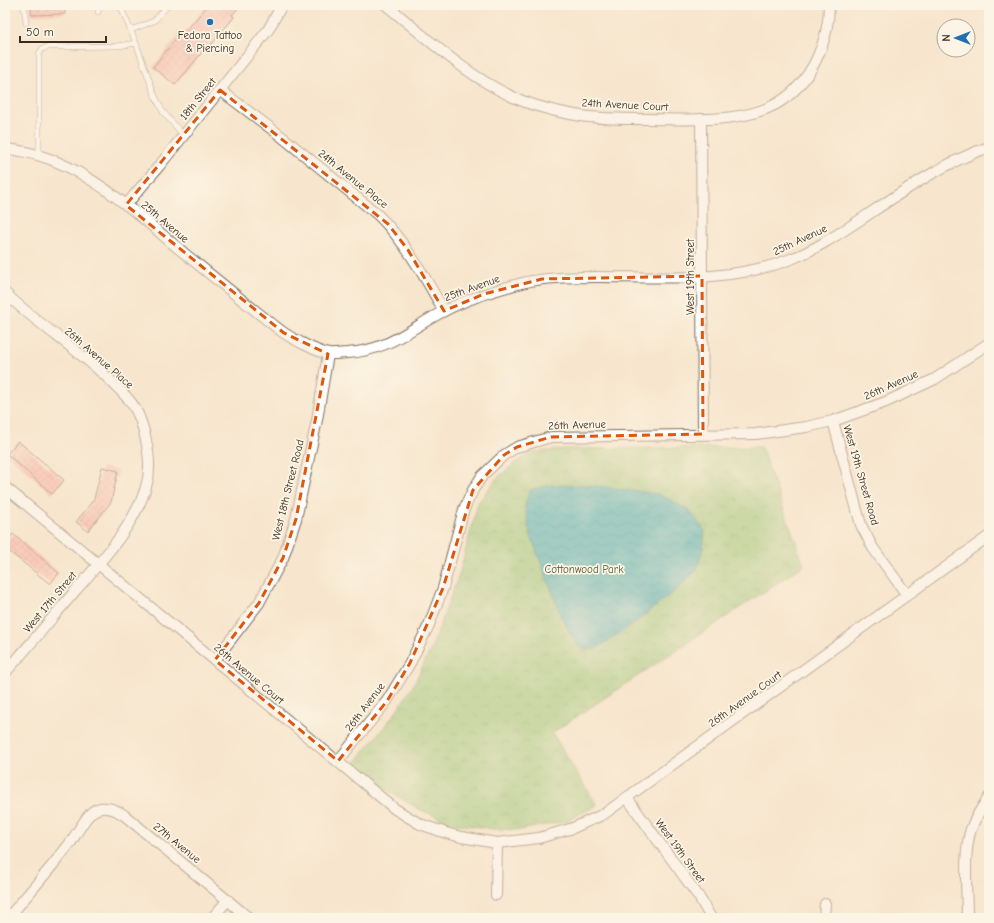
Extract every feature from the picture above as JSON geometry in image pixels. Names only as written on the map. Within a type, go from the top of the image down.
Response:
[{"type":"street","name":"18th Street","points":[[126,205],[184,136],[268,30],[282,5]]},
{"type":"street","name":"24th Avenue Court","points":[[386,5],[454,61],[475,75],[512,96],[538,106],[582,116],[631,119],[701,120],[758,112],[779,102],[802,83],[823,46],[828,29],[829,5]]},
{"type":"street","name":"24th Avenue Place","points":[[220,90],[293,146],[388,224],[408,250],[444,311]]},
{"type":"street","name":"West 19th Street","points":[[701,120],[703,434]]},
{"type":"street","name":"25th Avenue","points":[[5,149],[39,156],[65,165],[92,180],[126,205],[284,333],[296,341],[328,354],[361,352],[383,346],[414,330],[444,311],[484,294],[542,279],[582,277],[702,276],[756,270],[791,259],[836,236],[927,176],[971,154],[989,147]]},
{"type":"street","name":"26th Avenue Place","points":[[5,293],[104,375],[135,408],[142,423],[146,439],[149,468],[147,483],[135,515],[98,564]]},
{"type":"street","name":"26th Avenue","points":[[338,761],[387,701],[410,663],[429,625],[443,588],[464,509],[472,490],[482,476],[504,455],[517,447],[551,437],[756,434],[806,427],[833,421],[886,402],[935,379],[989,343]]},
{"type":"street","name":"West 18th Street Road","points":[[214,660],[259,602],[283,558],[296,519],[317,420],[328,354]]},
{"type":"street","name":"West 19th Street Road","points":[[833,421],[861,525],[873,548],[907,595]]},
{"type":"street","name":"26th Avenue Court","points":[[5,487],[313,743],[338,761],[395,809],[420,824],[461,837],[497,843],[539,838],[573,828],[604,814],[886,612],[907,595],[989,536]]},
{"type":"street","name":"West 17th Street","points":[[5,673],[98,564]]},
{"type":"street","points":[[967,918],[967,853],[971,830],[982,807],[989,797]]},
{"type":"street","name":"West 19th Street","points":[[627,798],[699,897],[711,918]]},
{"type":"street","name":"27th Avenue","points":[[8,918],[93,812],[108,808],[116,810],[124,815],[249,918]]},
{"type":"street","points":[[496,895],[497,843]]},
{"type":"street","points":[[212,918],[228,900]]},
{"type":"street","points":[[824,918],[825,904]]},
{"type":"lane","points":[[24,5],[26,23]]},
{"type":"lane","points":[[98,12],[100,5]]},
{"type":"lane","points":[[120,5],[131,30],[155,96],[163,112],[184,136]]},
{"type":"lane","points":[[131,30],[154,21],[168,5]]},
{"type":"lane","points":[[39,156],[39,54],[42,49],[47,47],[118,46],[136,43]]},
{"type":"highlighted area","points":[[220,90],[388,224],[408,250],[444,311],[484,294],[542,279],[702,276],[703,434],[551,437],[517,447],[504,455],[473,490],[443,588],[410,663],[387,701],[338,761],[215,660],[259,603],[283,558],[296,519],[328,354],[284,333],[126,205]]},
{"type":"green space","name":"Cottonwood Park","points":[[761,447],[804,565],[552,733],[597,805],[567,821],[519,830],[493,829],[452,823],[417,808],[389,791],[354,764],[393,716],[413,686],[432,647],[459,575],[478,503],[496,479],[515,463],[534,452],[566,449]]},
{"type":"water","points":[[549,485],[590,485],[659,494],[689,510],[705,531],[703,549],[696,571],[675,591],[631,626],[595,649],[584,650],[576,644],[561,616],[530,534],[525,505],[530,490]]},
{"type":"building","points":[[31,5],[65,5],[65,14],[31,15]]},
{"type":"building","points":[[208,5],[241,5],[232,15],[234,17],[207,50],[205,49],[175,85],[153,67],[183,30],[185,32]]},
{"type":"building","points":[[18,441],[64,480],[52,494],[7,454]]},
{"type":"building","points":[[102,467],[118,471],[111,502],[88,531],[76,522],[94,499]]},
{"type":"building","points":[[13,534],[59,573],[50,584],[5,548],[5,543]]},
{"type":"place","name":"Fedora Tattoo & Piercing","points":[[210,22]]}]
